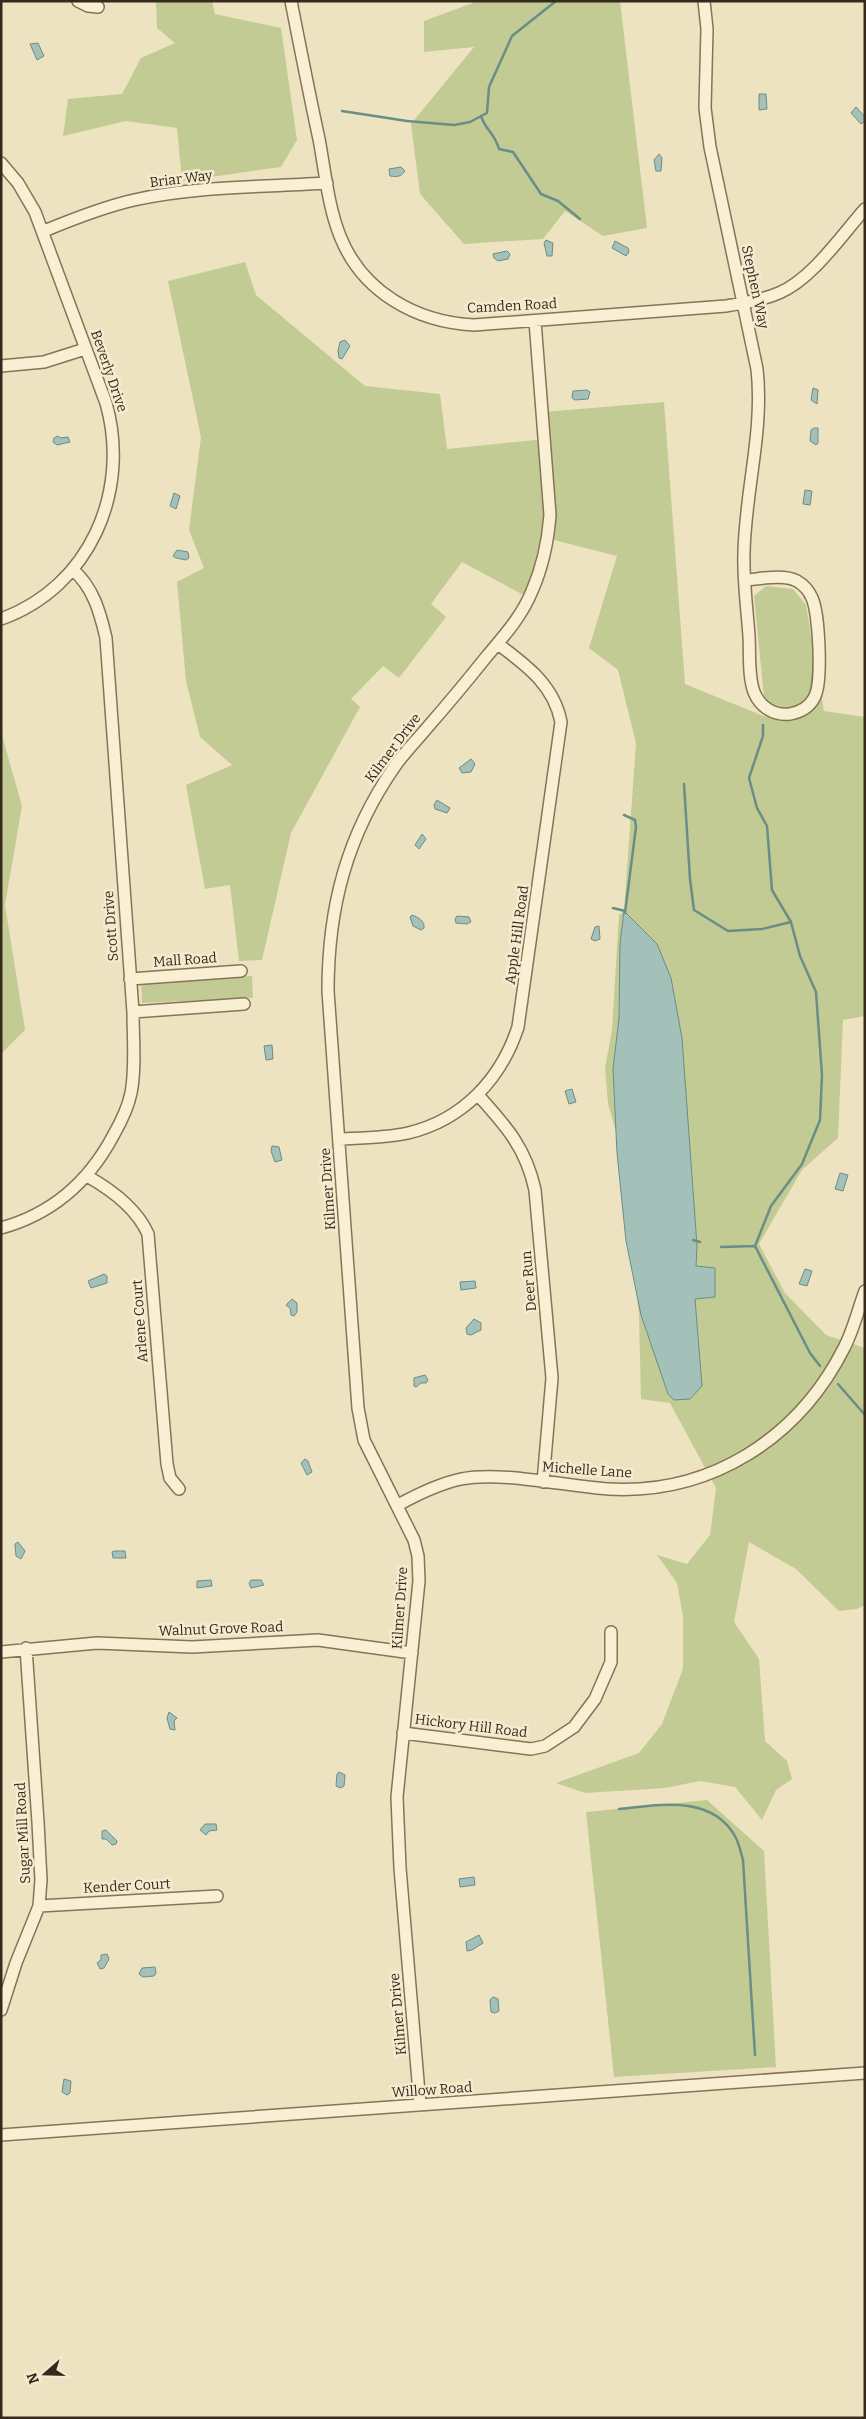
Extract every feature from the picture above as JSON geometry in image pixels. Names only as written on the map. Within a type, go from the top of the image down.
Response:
[{"type":"street","points":[[78,1],[88,6],[98,7]]},
{"type":"street","name":"Camden Road","points":[[291,1],[327,183],[340,236],[362,274],[391,300],[423,316],[458,324],[535,321],[743,303],[780,293],[802,279],[865,209]]},
{"type":"street","name":"Stephen Way","points":[[704,1],[708,29],[705,80],[707,125],[759,387],[759,419],[744,552],[745,580],[754,691],[763,706],[772,712],[787,714],[804,710],[815,697],[820,679],[813,600],[804,586],[790,578],[745,580]]},
{"type":"street","name":"Beverly Drive","points":[[1,163],[28,199],[44,231],[112,426],[114,456],[110,490],[88,550],[73,570],[38,601],[1,619]]},
{"type":"street","name":"Briar Way","points":[[44,231],[93,212],[157,196],[264,186],[327,183]]},
{"type":"street","name":"Kilmer Drive","points":[[420,2106],[400,1868],[397,1797],[419,1582],[418,1556],[414,1540],[398,1505],[370,1454],[360,1426],[328,967],[333,912],[350,850],[370,807],[396,765],[498,644],[521,612],[532,592],[548,540],[550,514],[535,321]]},
{"type":"street","points":[[1,366],[44,362],[85,349]]},
{"type":"street","name":"Scott Drive","points":[[1,1228],[37,1215],[53,1206],[87,1176],[103,1155],[121,1122],[129,1100],[134,1071],[130,979],[106,638],[88,585],[73,570]]},
{"type":"street","name":"Apple Hill Road","points":[[339,1139],[390,1135],[421,1129],[446,1118],[478,1095],[508,1055],[518,1027],[561,733],[559,712],[547,686],[498,644]]},
{"type":"street","name":"Mall Road","points":[[130,979],[241,971]]},
{"type":"street","points":[[132,1012],[244,1004]]},
{"type":"street","name":"Deer Run","points":[[478,1095],[507,1126],[519,1144],[532,1174],[535,1190],[552,1378],[543,1482]]},
{"type":"street","name":"Arlene Court","points":[[87,1176],[126,1204],[144,1226],[148,1234],[167,1464],[170,1478],[178,1489]]},
{"type":"street","name":"Michelle Lane","points":[[398,1505],[434,1487],[463,1479],[488,1478],[625,1489],[662,1487],[706,1475],[751,1454],[794,1420],[830,1373],[845,1347],[865,1291]]},
{"type":"street","name":"Hickory Hill Road","points":[[403,1733],[531,1749],[545,1746],[574,1727],[595,1699],[611,1662],[611,1632]]},
{"type":"street","name":"Walnut Grove Road","points":[[1,1652],[26,1648],[98,1643],[192,1647],[318,1640],[412,1653]]},
{"type":"street","name":"Sugar Mill Road","points":[[1,2010],[16,1963],[40,1906],[39,1841],[26,1648]]},
{"type":"street","name":"Kender Court","points":[[40,1906],[217,1896]]},
{"type":"street","name":"Willow Road","points":[[1,2135],[865,2073]]},
{"type":"green space","points":[[156,1],[212,1],[215,14],[281,28],[297,140],[281,167],[182,181],[177,128],[126,121],[63,136],[68,99],[122,94],[141,58],[175,43],[157,28]]},
{"type":"green space","points":[[478,1],[620,1],[647,228],[603,236],[565,211],[543,239],[464,244],[420,194],[411,124],[474,47],[424,52],[424,21]]},
{"type":"green space","points":[[245,262],[256,295],[365,386],[440,394],[447,449],[545,439],[543,412],[664,402],[685,684],[766,717],[754,596],[766,586],[793,589],[806,605],[824,711],[865,717],[865,1016],[843,1020],[838,1138],[802,1170],[759,1244],[785,1293],[826,1335],[865,1348],[865,1605],[857,1609],[839,1611],[796,1569],[749,1542],[734,1622],[759,1659],[765,1741],[787,1761],[792,1779],[776,1790],[762,1820],[735,1787],[700,1781],[665,1788],[585,1793],[556,1783],[639,1753],[662,1724],[683,1669],[683,1616],[677,1583],[657,1555],[687,1564],[710,1535],[716,1488],[670,1403],[641,1399],[639,1315],[622,1152],[608,1104],[605,1068],[612,1030],[619,915],[624,911],[636,743],[618,670],[589,648],[617,556],[550,539],[531,599],[462,562],[431,604],[446,617],[399,678],[383,666],[351,699],[360,707],[291,833],[262,960],[239,961],[230,885],[205,889],[186,785],[232,765],[200,737],[186,681],[177,582],[204,568],[189,530],[201,437],[168,281]]},
{"type":"green space","points":[[1,732],[22,806],[5,905],[25,1030],[1,1054]]},
{"type":"green space","points":[[252,976],[253,998],[142,1003],[141,982]]},
{"type":"green space","points":[[707,1800],[764,1851],[776,2067],[614,2077],[586,1812]]},
{"type":"water","points":[[38,43],[44,56],[37,60],[30,44]]},
{"type":"water","points":[[759,94],[766,94],[767,109],[759,110]]},
{"type":"water","points":[[856,107],[865,117],[865,121],[861,124],[851,113]]},
{"type":"water","points":[[659,154],[662,158],[661,171],[656,171],[654,160]]},
{"type":"water","points":[[401,167],[405,171],[402,174],[390,176],[389,169]]},
{"type":"water","points":[[546,240],[553,243],[552,256],[547,256],[544,243]]},
{"type":"water","points":[[615,241],[628,248],[629,252],[626,256],[612,248]]},
{"type":"water","points":[[507,251],[510,254],[508,259],[498,261],[494,258],[493,254]]},
{"type":"water","points":[[345,340],[350,346],[342,359],[339,358],[338,351],[340,342]]},
{"type":"water","points":[[813,388],[818,390],[817,404],[811,400]]},
{"type":"water","points":[[587,390],[590,392],[588,399],[575,400],[572,398],[573,391]]},
{"type":"water","points":[[818,428],[818,443],[816,445],[810,441],[811,430]]},
{"type":"water","points":[[58,436],[60,438],[68,437],[70,442],[57,445],[53,442],[54,438]]},
{"type":"water","points":[[805,490],[812,491],[810,505],[803,504]]},
{"type":"water","points":[[174,493],[180,496],[176,509],[170,506]]},
{"type":"water","points":[[177,550],[188,552],[189,558],[186,560],[173,556]]},
{"type":"water","points":[[471,759],[475,764],[471,772],[462,773],[459,768]]},
{"type":"water","points":[[437,800],[450,808],[447,813],[435,809],[434,805]]},
{"type":"water","points":[[422,834],[426,839],[419,849],[415,845]]},
{"type":"water","points":[[624,911],[657,944],[671,978],[682,1038],[697,1246],[696,1266],[715,1268],[715,1297],[695,1299],[702,1386],[690,1399],[674,1400],[668,1394],[641,1315],[626,1241],[617,1153],[613,1069],[619,1018],[620,943]]},
{"type":"water","points":[[412,915],[422,921],[424,928],[421,930],[413,926],[410,917]]},
{"type":"water","points":[[457,916],[469,917],[471,922],[467,924],[456,923],[455,919]]},
{"type":"water","points":[[599,926],[600,939],[595,941],[591,939],[595,927]]},
{"type":"water","points":[[272,1045],[273,1059],[266,1060],[264,1046]]},
{"type":"water","points":[[572,1089],[576,1102],[569,1104],[565,1091]]},
{"type":"water","points":[[272,1146],[279,1147],[282,1160],[275,1162],[271,1151]]},
{"type":"water","points":[[840,1173],[848,1175],[843,1191],[835,1189]]},
{"type":"water","points":[[805,1269],[812,1271],[807,1286],[799,1284]]},
{"type":"water","points":[[104,1274],[107,1276],[107,1283],[91,1288],[88,1281]]},
{"type":"water","points":[[475,1281],[476,1288],[461,1290],[460,1282]]},
{"type":"water","points":[[292,1299],[297,1303],[297,1312],[294,1316],[291,1315],[290,1308],[286,1305]]},
{"type":"water","points":[[474,1319],[481,1323],[481,1330],[471,1335],[467,1334],[466,1328]]},
{"type":"water","points":[[425,1375],[428,1380],[426,1383],[414,1386],[414,1378]]},
{"type":"water","points":[[305,1459],[308,1461],[312,1472],[307,1475],[301,1463]]},
{"type":"water","points":[[18,1542],[25,1551],[21,1559],[16,1556],[15,1544]]},
{"type":"water","points":[[125,1551],[126,1558],[113,1558],[112,1552]]},
{"type":"water","points":[[211,1580],[212,1586],[197,1588],[197,1581]]},
{"type":"water","points":[[251,1580],[261,1580],[264,1585],[251,1588],[249,1583]]},
{"type":"water","points":[[169,1712],[177,1718],[174,1721],[175,1730],[170,1729],[167,1718]]},
{"type":"water","points":[[339,1772],[345,1775],[344,1786],[341,1788],[336,1786],[337,1774]]},
{"type":"water","points":[[205,1824],[216,1824],[217,1830],[209,1831],[206,1835],[200,1830]]},
{"type":"water","points":[[106,1830],[117,1841],[116,1844],[112,1845],[106,1839],[102,1839],[102,1831]]},
{"type":"water","points":[[474,1877],[475,1885],[460,1887],[459,1879]]},
{"type":"water","points":[[479,1935],[483,1943],[467,1951],[466,1942]]},
{"type":"water","points":[[107,1954],[109,1959],[104,1968],[100,1969],[97,1963],[101,1960],[101,1955]]},
{"type":"water","points":[[155,1967],[156,1973],[154,1976],[143,1977],[139,1974],[142,1968]]},
{"type":"water","points":[[493,1997],[498,1999],[499,2011],[495,2013],[491,2012],[490,2000]]},
{"type":"water","points":[[64,2079],[71,2081],[70,2093],[67,2095],[62,2092]]},
{"type":"waterway","points":[[342,111],[407,121],[454,125],[470,122],[487,113],[489,87],[512,36],[556,1]]},
{"type":"waterway","points":[[481,116],[499,149],[513,152],[541,194],[558,201],[580,219]]},
{"type":"waterway","points":[[763,725],[763,736],[749,778],[757,808],[767,826],[772,890],[791,922],[800,956],[816,992],[822,1075],[820,1120],[802,1164],[771,1206],[755,1246],[810,1353],[820,1366]]},
{"type":"waterway","points":[[684,784],[690,879],[694,910],[728,931],[762,929],[791,922]]},
{"type":"waterway","points":[[624,815],[635,820],[636,827],[625,913]]},
{"type":"waterway","points":[[613,908],[625,911]]},
{"type":"waterway","points":[[693,1240],[700,1242]]},
{"type":"waterway","points":[[721,1247],[755,1246]]},
{"type":"waterway","points":[[838,1384],[865,1415]]},
{"type":"waterway","points":[[619,1809],[668,1805],[684,1805],[699,1808],[714,1814],[726,1824],[736,1838],[743,1860],[755,2055]]}]
